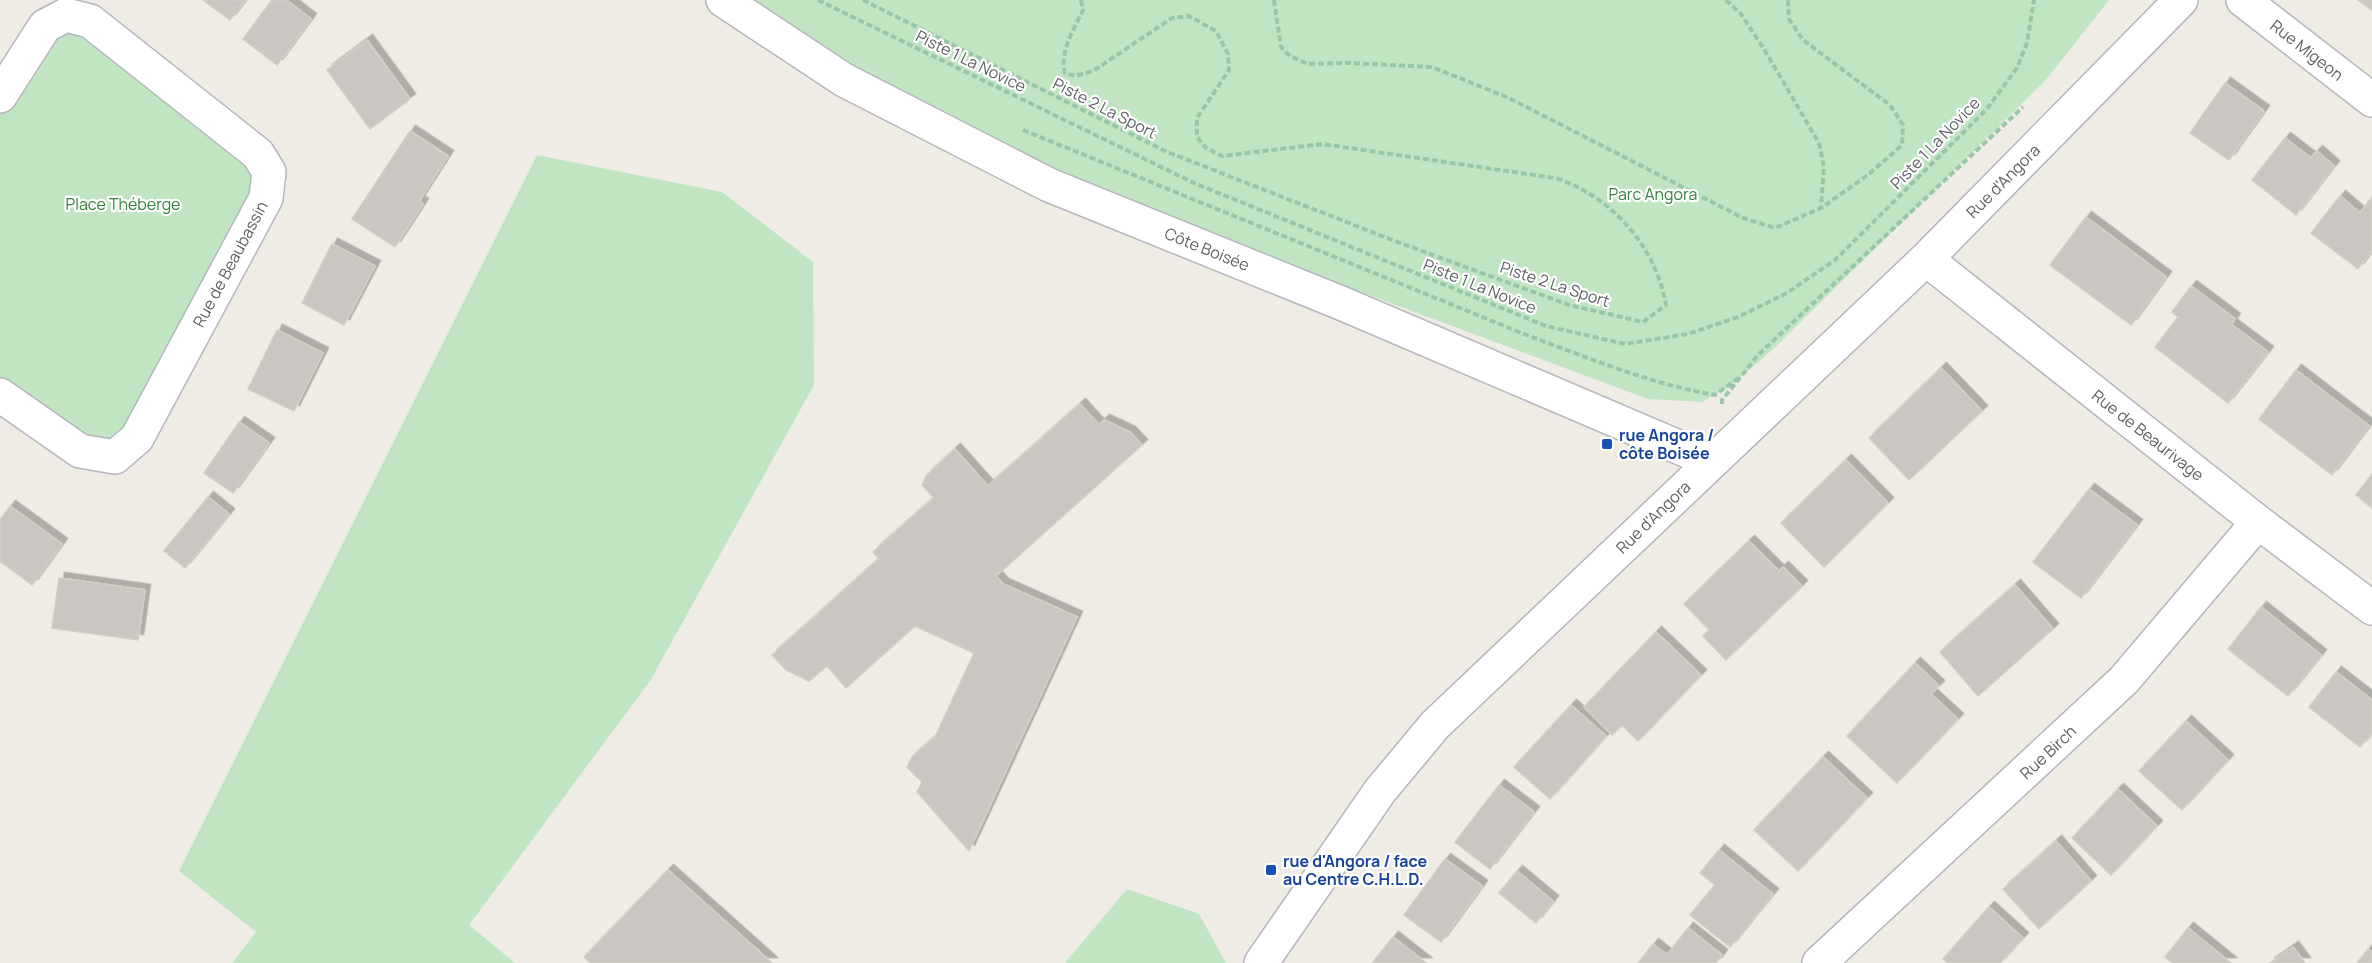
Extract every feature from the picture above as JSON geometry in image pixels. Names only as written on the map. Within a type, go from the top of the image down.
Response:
[{"type":"street","name":"Côte Boisée","points":[[723,0],[844,80],[1049,185],[1341,303],[1711,461]]},
{"type":"street","name":"Rue d'Angora","points":[[1262,963],[1380,791],[1435,725],[1711,461],[1926,260],[2181,0]]},
{"type":"street","name":"Rue Migeon","points":[[2243,0],[2372,100]]},
{"type":"street","name":"Rue de Beaubassin","points":[[0,96],[45,26],[66,15],[90,21],[258,154],[269,172],[266,198],[137,438],[115,457],[80,451],[0,395]]},
{"type":"street","name":"Rue de Beaurivage","points":[[1926,260],[2258,522],[2372,608]]},
{"type":"street","name":"Rue Birch","points":[[1819,963],[2124,680],[2258,522]]},
{"type":"path","name":"Piste 1 La Novice","points":[[818,0],[1194,183],[1546,326],[1625,344],[1688,334],[1738,317],[1787,293],[1835,260],[1986,110],[2017,68],[2027,43],[2034,0]]},
{"type":"path","name":"Piste 2 La Sport","points":[[863,0],[1165,151],[1400,243],[1569,305],[1643,322],[1666,305],[1662,283],[1651,256],[1629,227],[1596,197],[1575,184],[1555,178],[1322,144],[1222,156],[1206,148],[1197,137],[1197,117],[1229,70],[1228,54],[1216,31],[1189,16],[1172,18],[1093,71],[1075,76],[1065,73],[1063,64],[1068,42],[1083,10],[1081,0]]},
{"type":"path","points":[[1274,0],[1281,47],[1290,56],[1308,64],[1350,63],[1432,67],[1509,98],[1743,219],[1775,228],[1821,208],[1868,175],[1902,145],[1903,125],[1890,105],[1803,40],[1789,19],[1788,0]]},
{"type":"path","points":[[1726,0],[1741,14],[1764,49],[1819,143],[1824,167],[1821,208]]},
{"type":"path","points":[[1720,410],[1722,400],[1759,354],[2029,102]]},
{"type":"path","points":[[1016,127],[1524,334],[1591,359],[1684,390],[1715,395],[1740,377]]},
{"type":"green space","name":"Parc Angora","points":[[751,0],[2109,0],[2045,81],[1771,351],[1729,387],[1702,402],[1648,399],[1130,206],[859,74]]},
{"type":"green space","name":"Place Théberge","points":[[66,15],[269,172],[115,457],[0,395],[0,96]]},
{"type":"green space","points":[[537,155],[722,192],[813,262],[814,385],[650,681],[469,925],[515,963],[232,963],[256,932],[179,871]]},
{"type":"green space","points":[[1127,889],[1199,914],[1226,963],[1065,963]]},
{"type":"building","points":[[203,0],[245,0],[230,20]]},
{"type":"building","points":[[272,0],[286,0],[311,19],[277,65],[243,39]]},
{"type":"building","points":[[2358,0],[2372,0],[2372,9],[2371,10]]},
{"type":"building","points":[[367,40],[410,99],[370,129],[327,70]]},
{"type":"building","points":[[2225,83],[2264,111],[2229,160],[2190,133]]},
{"type":"building","points":[[410,131],[448,156],[419,201],[423,204],[395,247],[352,219]]},
{"type":"building","points":[[2285,138],[2311,158],[2317,151],[2334,166],[2296,215],[2252,180]]},
{"type":"building","points":[[2340,196],[2360,213],[2372,197],[2372,250],[2358,269],[2311,233]]},
{"type":"building","points":[[2086,217],[2166,277],[2131,325],[2050,265]]},
{"type":"building","points":[[332,244],[375,266],[344,325],[302,303]]},
{"type":"building","points":[[2191,286],[2235,319],[2231,324],[2268,352],[2228,403],[2155,347],[2178,317],[2172,312]]},
{"type":"building","points":[[277,330],[323,353],[294,411],[248,389]]},
{"type":"building","points":[[1941,368],[1982,411],[1909,480],[1869,438]]},
{"type":"building","points":[[2296,370],[2369,426],[2332,475],[2259,419]]},
{"type":"building","points":[[1080,404],[1099,425],[1104,420],[1130,432],[1142,445],[996,576],[1003,584],[1077,617],[969,851],[917,792],[922,782],[907,767],[912,757],[935,737],[974,653],[915,626],[846,688],[827,666],[809,681],[786,670],[772,655],[879,559],[873,552],[934,498],[922,485],[927,475],[955,449],[988,486]]},
{"type":"building","points":[[239,422],[269,443],[233,493],[204,473]]},
{"type":"building","points":[[1846,460],[1888,503],[1824,567],[1781,523]]},
{"type":"building","points":[[2372,474],[2372,508],[2356,495]]},
{"type":"building","points":[[2089,489],[2137,525],[2081,598],[2033,562]]},
{"type":"building","points":[[208,497],[229,514],[185,568],[164,551]]},
{"type":"building","points":[[10,506],[62,544],[32,585],[0,561],[0,520]]},
{"type":"building","points":[[1749,541],[1779,571],[1783,567],[1802,586],[1726,660],[1703,636],[1709,630],[1684,604]]},
{"type":"building","points":[[59,578],[145,590],[138,640],[52,628]]},
{"type":"building","points":[[2015,585],[2053,629],[1978,696],[1940,652]]},
{"type":"building","points":[[2261,607],[2321,655],[2288,696],[2228,649]]},
{"type":"building","points":[[1656,632],[1701,675],[1638,741],[1622,725],[1612,735],[1584,707]]},
{"type":"building","points":[[1915,663],[1939,686],[1931,694],[1958,719],[1897,783],[1847,736]]},
{"type":"building","points":[[2336,672],[2372,700],[2372,732],[2360,747],[2309,707]]},
{"type":"building","points":[[1571,705],[1606,736],[1550,799],[1514,767]]},
{"type":"building","points":[[2186,721],[2228,760],[2182,810],[2139,771]]},
{"type":"building","points":[[1823,757],[1867,798],[1798,871],[1754,830]]},
{"type":"building","points":[[1499,785],[1534,812],[1490,869],[1455,842]]},
{"type":"building","points":[[2118,789],[2157,826],[2111,875],[2072,838]]},
{"type":"building","points":[[2056,841],[2091,881],[2039,929],[2003,889]]},
{"type":"building","points":[[1719,850],[1773,894],[1730,947],[1690,915],[1715,885],[1700,873]]},
{"type":"building","points":[[1445,859],[1482,886],[1441,942],[1404,915]]},
{"type":"building","points":[[668,870],[772,963],[591,963],[584,957]]},
{"type":"building","points":[[1517,871],[1553,901],[1536,923],[1499,893]]},
{"type":"building","points":[[1989,907],[2023,938],[2000,963],[1948,963],[1943,959]]},
{"type":"building","points":[[1688,928],[1722,955],[1716,963],[1638,963],[1653,944],[1667,955]]},
{"type":"building","points":[[2188,928],[2231,963],[2173,963],[2165,957]]},
{"type":"building","points":[[1393,937],[1426,963],[1372,963]]},
{"type":"building","points":[[2293,947],[2305,963],[2270,963]]},
{"type":"building","points":[[2368,949],[2372,952],[2372,963],[2357,963]]},
{"type":"place","name":"rue Angora / côte Boisée","points":[[1607,444]]},
{"type":"place","name":"rue d'Angora / face au Centre C.H.L.D.","points":[[1271,870]]}]
